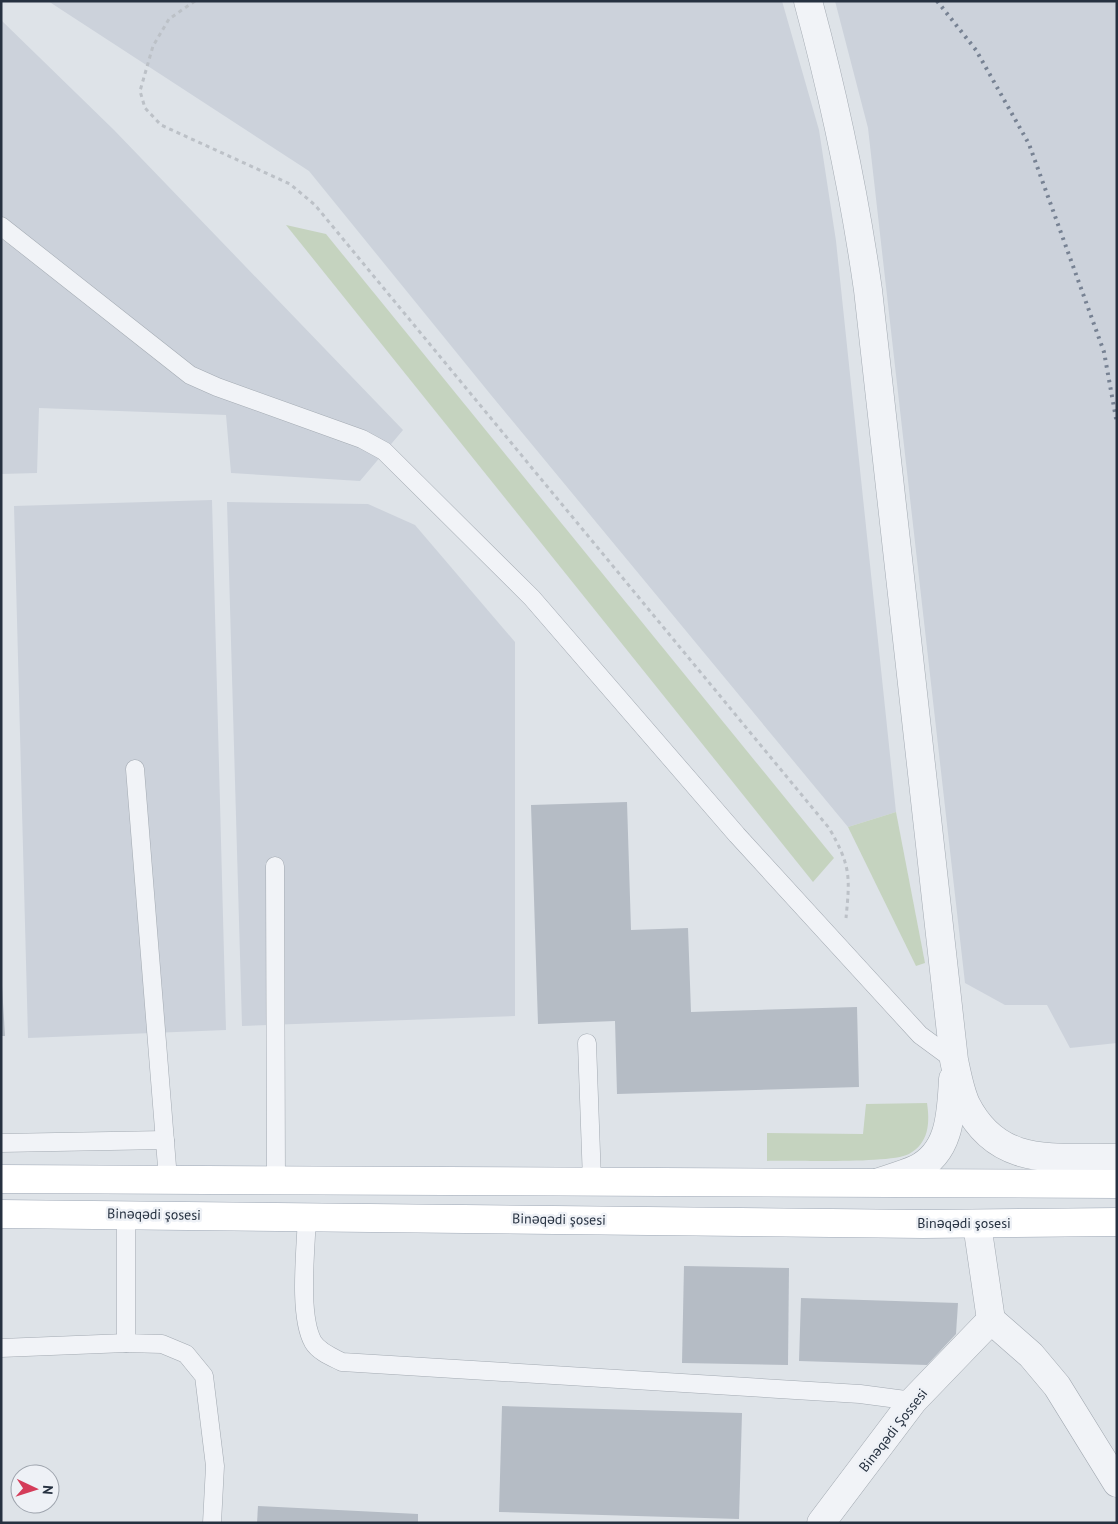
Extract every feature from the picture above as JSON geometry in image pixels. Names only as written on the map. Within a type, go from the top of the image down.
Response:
[{"type":"main road","points":[[1,1179],[168,1178],[276,1181],[1117,1184]]},
{"type":"main road","points":[[975,1183],[977,1224]]},
{"type":"main road","name":"Binəqədi şosesi","points":[[1,1214],[977,1224],[1117,1222]]},
{"type":"street","points":[[808,1],[831,89],[851,183],[868,290],[954,1060],[966,1103],[982,1129],[999,1144],[1024,1155],[1117,1158]]},
{"type":"street","points":[[876,1183],[918,1168],[932,1156],[944,1140],[950,1118],[954,1060]]},
{"type":"street","points":[[977,1224],[991,1320],[1031,1355],[1057,1386],[1117,1483]]},
{"type":"street","name":"Binəqədi Şossesi","points":[[821,1523],[913,1401],[991,1320]]},
{"type":"lane","points":[[1,226],[190,375],[217,387],[362,439],[384,451],[532,598],[737,835],[920,1036],[954,1060]]},
{"type":"lane","points":[[135,769],[168,1178]]},
{"type":"lane","points":[[275,866],[276,1181]]},
{"type":"lane","points":[[587,1043],[592,1181]]},
{"type":"lane","points":[[1,1143],[165,1140]]},
{"type":"lane","points":[[126,1214],[126,1343]]},
{"type":"lane","points":[[307,1216],[304,1284],[306,1316],[313,1342],[322,1351],[342,1362],[860,1394],[913,1401]]},
{"type":"lane","points":[[1,1348],[126,1343],[162,1344],[186,1354],[204,1376],[215,1466],[212,1523]]},
{"type":"path","points":[[195,1],[168,19],[153,46],[140,91],[146,108],[161,125],[290,184],[315,204],[829,828],[841,848],[850,877],[843,951]]},
{"type":"shaded area","points":[[48,1],[782,1],[819,130],[836,241],[896,812],[848,827],[491,395],[309,171]]},
{"type":"shaded area","points":[[835,1],[1117,1],[1117,1043],[1070,1048],[1047,1005],[1005,1005],[965,983],[868,128]]},
{"type":"shaded area","points":[[1,20],[114,130],[403,430],[360,481],[231,473],[226,415],[39,408],[37,473],[1,474]]},
{"type":"shaded area","points":[[212,500],[226,1030],[28,1038],[14,506]]},
{"type":"shaded area","points":[[227,502],[368,504],[415,525],[515,642],[515,1016],[242,1026]]},
{"type":"green space","points":[[286,225],[326,234],[834,858],[813,882]]},
{"type":"green space","points":[[896,812],[925,963],[916,966],[848,827]]},
{"type":"green space","points":[[927,1103],[927,1132],[921,1144],[909,1154],[899,1157],[863,1160],[767,1161],[767,1133],[863,1134],[866,1104]]},
{"type":"building","points":[[627,802],[631,930],[688,928],[691,1012],[857,1007],[859,1087],[617,1094],[615,1021],[538,1024],[531,805]]},
{"type":"building","points":[[1,969],[5,1036],[1,1036]]},
{"type":"building","points":[[684,1266],[789,1268],[788,1365],[682,1363]]},
{"type":"building","points":[[801,1298],[958,1303],[956,1334],[927,1365],[799,1361]]},
{"type":"building","points":[[502,1406],[742,1413],[739,1519],[499,1512]]},
{"type":"building","points":[[258,1506],[418,1514],[418,1523],[257,1523]]},
{"type":"railway","points":[[937,1],[976,50],[1029,144],[1104,352],[1117,424]]}]
